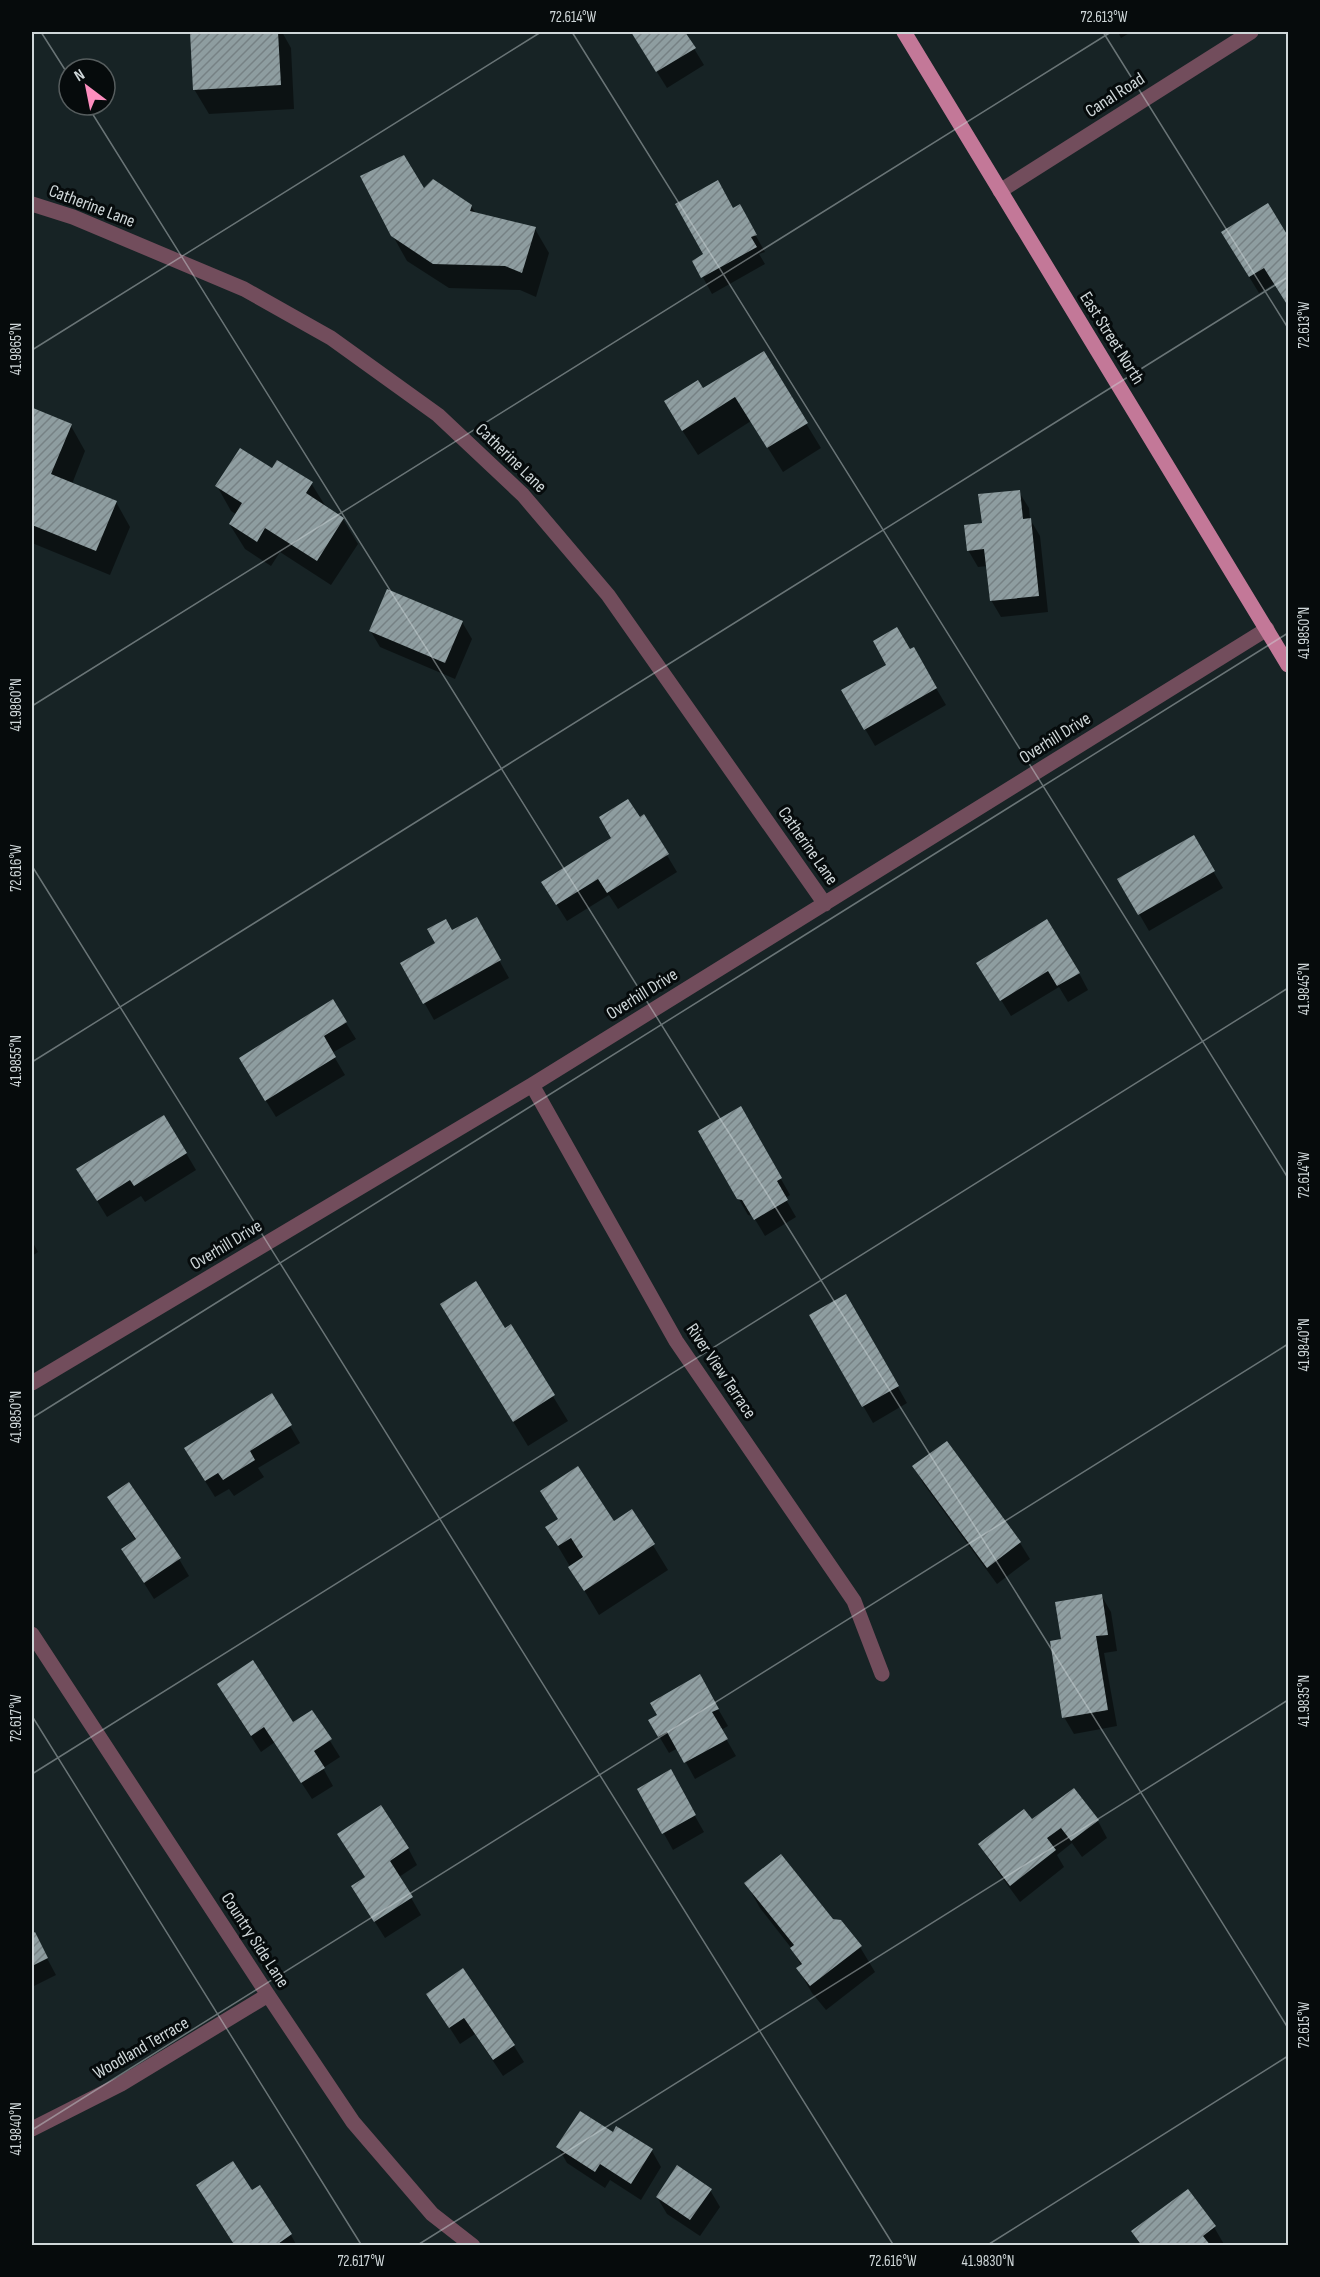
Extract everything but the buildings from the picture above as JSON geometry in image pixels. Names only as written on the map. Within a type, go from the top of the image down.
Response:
[{"type":"main road","name":"East Street North","points":[[904,32],[1288,665]]},
{"type":"street","name":"Canal Road","points":[[1000,191],[1251,32]]},
{"type":"street","name":"Catherine Lane","points":[[32,204],[73,217],[244,289],[331,338],[438,414],[523,495],[608,595],[825,904]]},
{"type":"street","name":"Overhill Drive","points":[[32,1383],[532,1085],[1267,629]]},
{"type":"street","name":"River View Terrace","points":[[532,1085],[676,1341],[854,1601],[882,1674]]},
{"type":"street","name":"Country Side Lane","points":[[32,1634],[353,2122],[432,2214],[473,2246]]},
{"type":"street","name":"Woodland Terrace","points":[[32,2129],[121,2084],[268,1995]]}]
